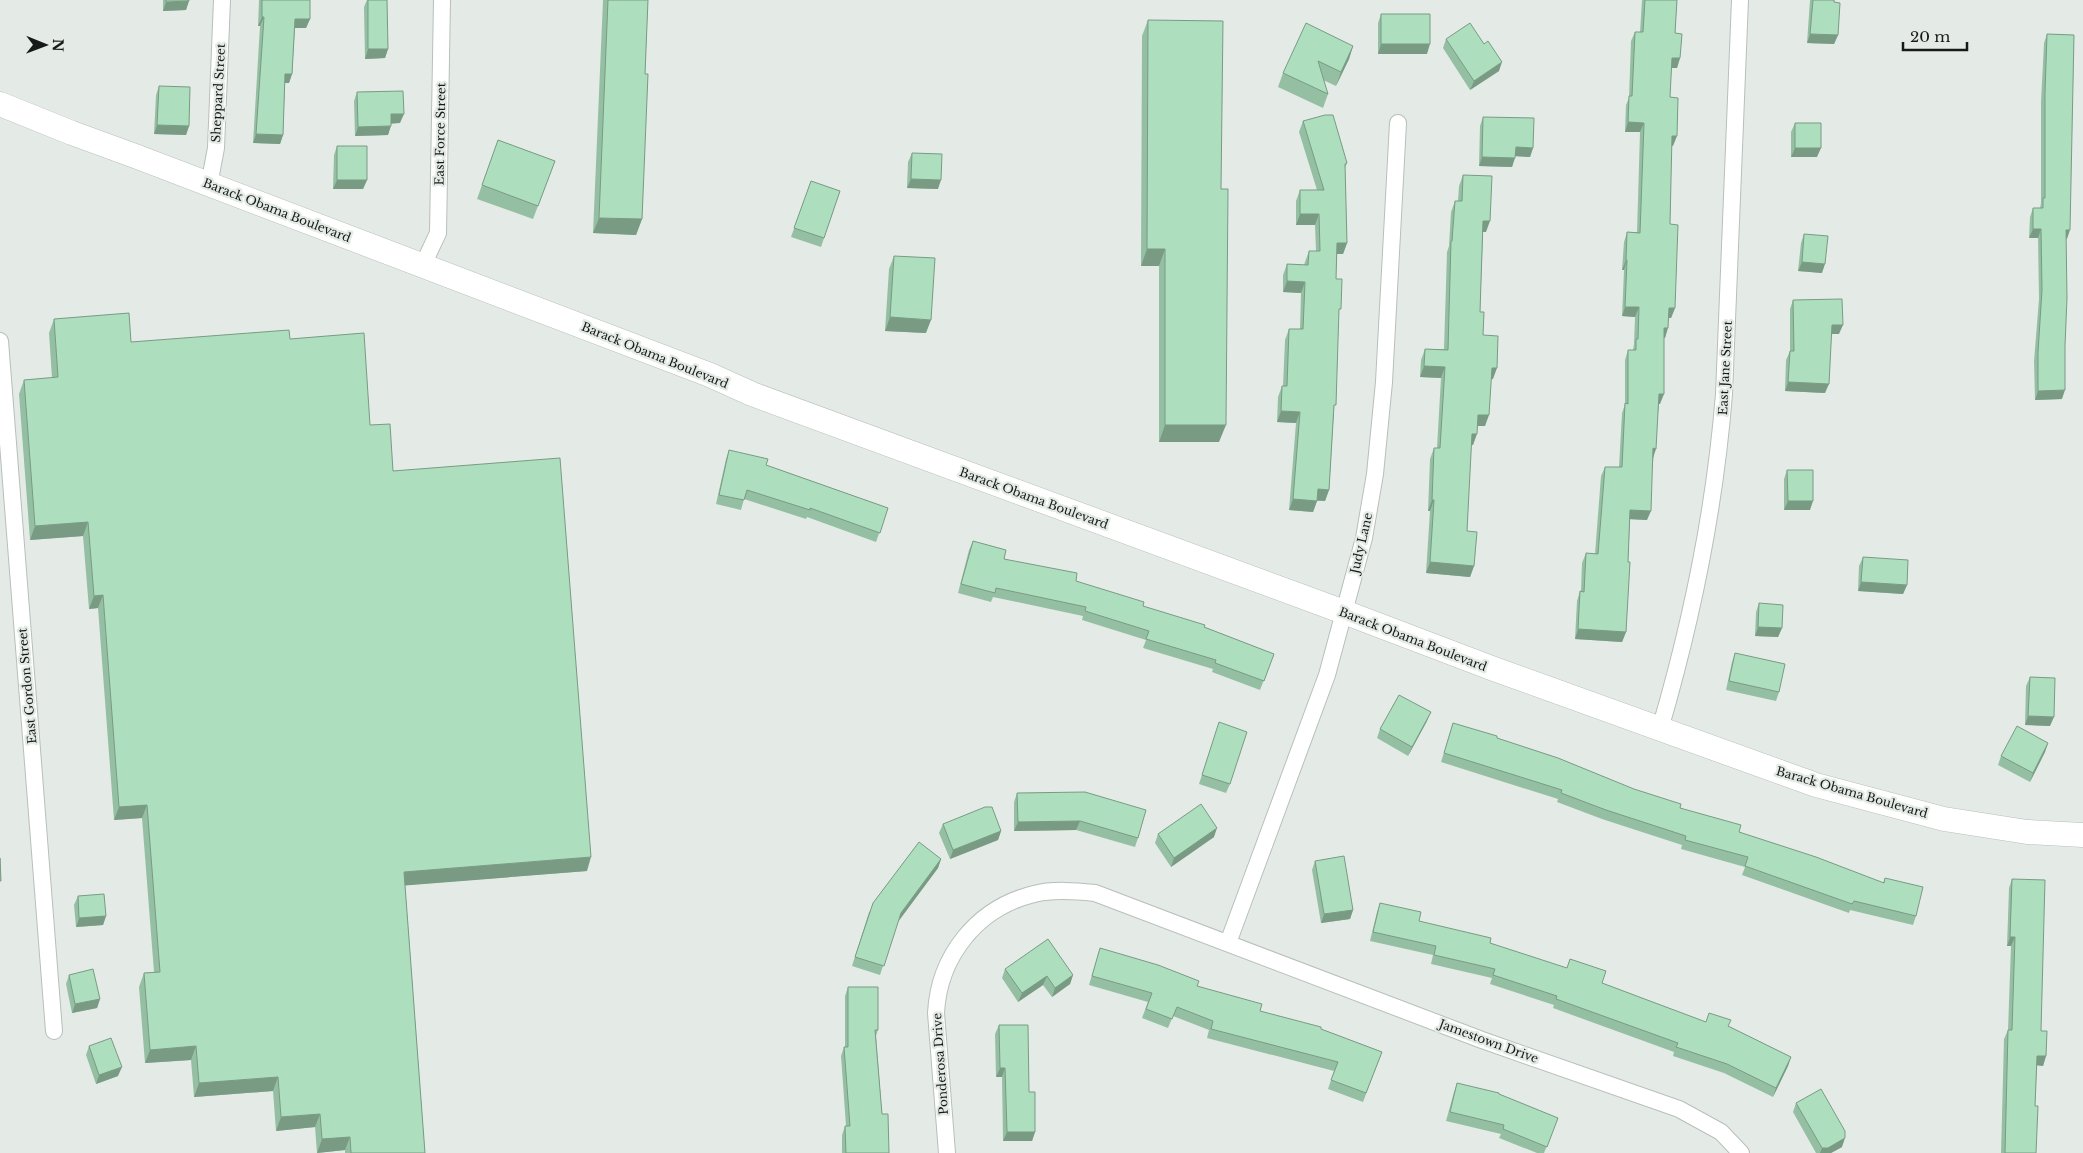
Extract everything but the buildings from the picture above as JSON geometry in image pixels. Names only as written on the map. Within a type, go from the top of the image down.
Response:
[{"type":"main road","name":"Barack Obama Boulevard","points":[[0,104],[710,375],[752,394],[1494,669],[1816,784],[1944,819],[2027,832],[2083,835]]},
{"type":"street","name":"Sheppard Street","points":[[209,185],[216,148],[222,0]]},
{"type":"street","name":"East Force Street","points":[[423,265],[438,233],[442,0]]},
{"type":"street","name":"East Jane Street","points":[[1660,729],[1679,662],[1708,522],[1720,446],[1724,394],[1740,0]]},
{"type":"street","name":"Judy Lane","points":[[1228,943],[1327,675],[1364,538],[1375,474],[1384,382],[1398,123]]},
{"type":"street","name":"East Gordon Street","points":[[0,341],[54,1031]]},
{"type":"street","name":"Ponderosa Drive","points":[[947,1153],[936,1014],[937,997],[943,973],[954,952],[974,926],[993,912],[1034,894],[1079,891],[1095,894],[1228,943]]},
{"type":"street","name":"Jamestown Drive","points":[[1228,943],[1482,1040],[1679,1109],[1722,1132],[1740,1153]]}]
